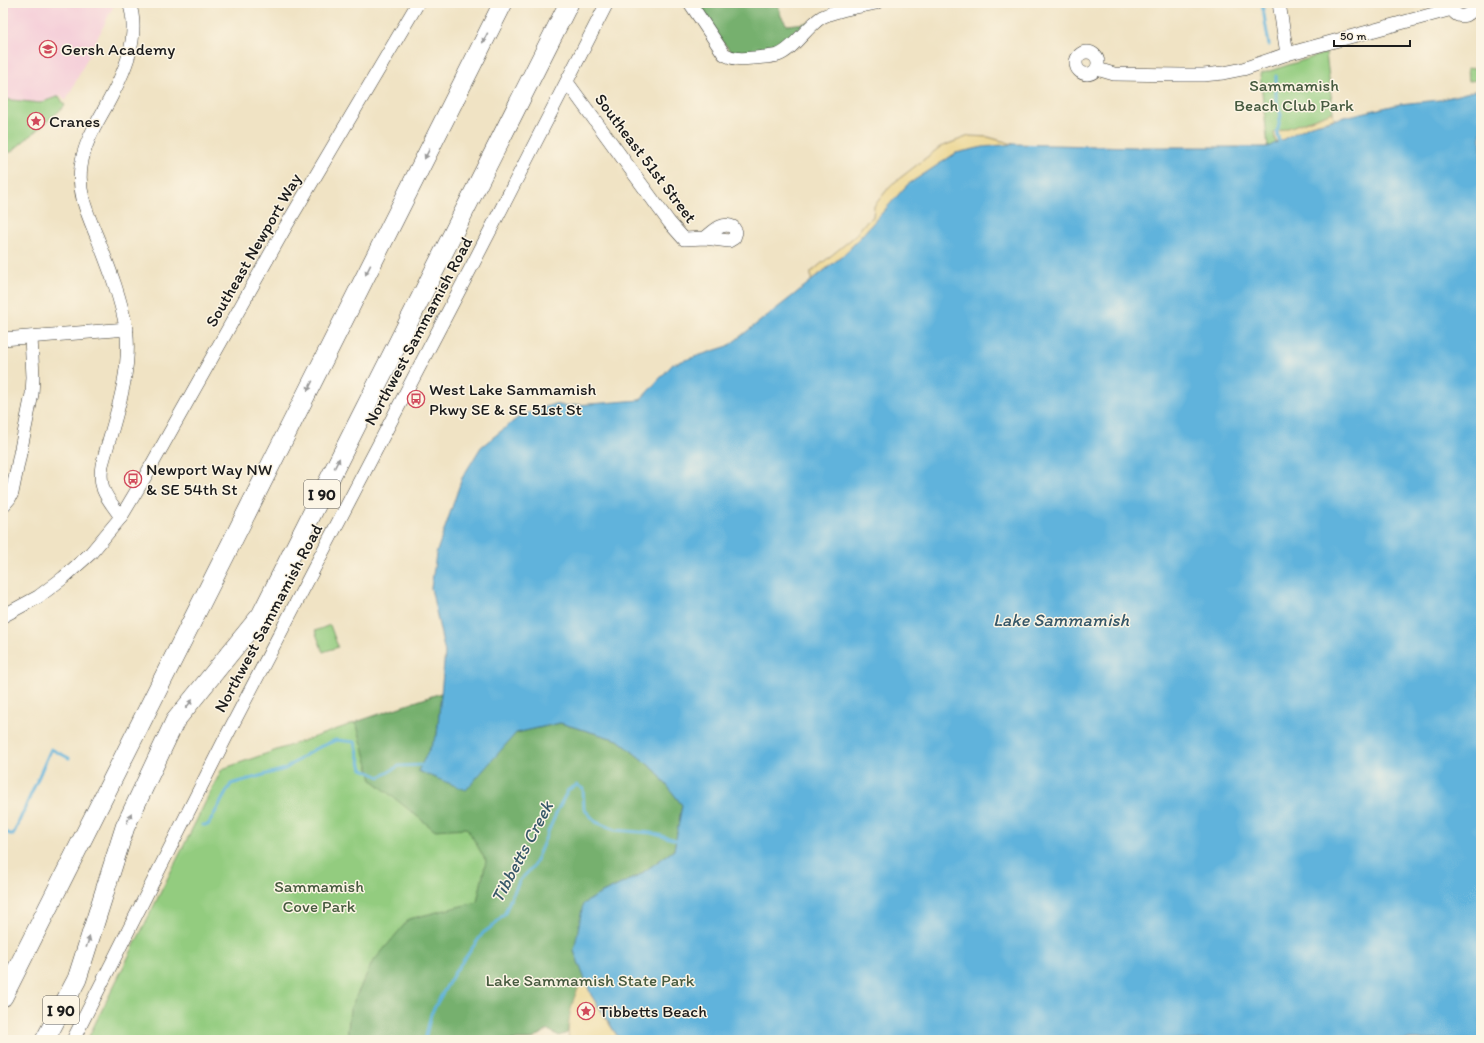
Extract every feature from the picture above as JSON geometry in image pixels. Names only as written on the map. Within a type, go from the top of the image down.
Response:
[{"type":"highway","points":[[3,997],[502,3]]},
{"type":"highway","name":"I 90","points":[[45,1040],[77,979],[125,827],[175,721],[261,615],[569,3]]},
{"type":"street","points":[[121,517],[105,495],[101,487],[100,476],[126,370],[127,329],[113,278],[84,202],[80,180],[83,155],[87,141],[120,80],[130,50],[134,25],[129,3]]},
{"type":"street","name":"Southeast Newport Way","points":[[3,616],[38,597],[63,578],[91,553],[121,517],[146,476],[286,226],[418,3]]},
{"type":"street","name":"Northwest Sammamish Road","points":[[73,1040],[229,730],[607,3]]},
{"type":"street","points":[[690,3],[724,54],[729,58],[744,59],[778,55],[790,47],[821,18],[834,13],[876,3]]},
{"type":"street","points":[[1279,3],[1287,54]]},
{"type":"street","points":[[1097,68],[1114,74],[1203,75],[1242,69],[1287,54],[1452,6],[1457,15],[1465,16],[1472,11],[1472,3]]},
{"type":"street","name":"Southeast 51st Street","points":[[567,82],[669,222],[684,239],[705,238]]},
{"type":"street","points":[[3,339],[127,329]]},
{"type":"street","points":[[3,506],[12,493],[30,407],[33,377],[31,337]]},
{"type":"shaded area","name":"Gersh Academy","points":[[3,3],[115,3],[66,101],[61,95],[40,103],[3,99]]},
{"type":"green space","points":[[690,3],[778,3],[781,16],[787,25],[815,22],[790,47],[737,59]]},
{"type":"green space","name":"Sammamish Beach Club Park","points":[[1326,53],[1333,112],[1274,133],[1276,143],[1268,147],[1260,74]]},
{"type":"green space","points":[[1481,67],[1481,80],[1468,81],[1467,69]]},
{"type":"green space","points":[[59,96],[65,106],[11,152],[4,154],[3,156],[3,99],[40,103]]},
{"type":"green space","points":[[330,625],[338,647],[323,652],[315,631]]},
{"type":"green space","name":"Sammamish Cove Park","points":[[441,693],[437,735],[466,790],[516,733],[471,1040],[87,1040],[222,769]]},
{"type":"green space","points":[[441,693],[437,735],[418,771],[516,733],[560,723],[618,740],[656,771],[682,805],[674,850],[638,876],[598,895],[574,951],[585,979],[582,982],[572,1008],[567,1033],[559,1036],[548,1030],[531,1040],[347,1040],[350,1009],[372,963],[409,919],[477,902],[486,861],[467,828],[434,830],[372,780],[356,722]]},
{"type":"sand","points":[[1333,112],[1334,119],[1311,125],[1276,143],[1274,133]]},
{"type":"sand","points":[[969,136],[988,137],[1013,144],[956,153],[907,186],[846,253],[811,281],[811,272],[854,237],[864,224],[873,217],[874,206],[891,185],[940,147]]},
{"type":"sand","name":"Tibbetts Beach","points":[[585,979],[597,1006],[620,1040],[569,1040],[568,1034],[571,1008],[577,991]]},
{"type":"water","name":"Lake Sammamish","points":[[1481,89],[1481,1040],[620,1040],[591,995],[574,951],[583,904],[598,895],[638,876],[674,850],[682,805],[656,771],[618,740],[560,723],[516,733],[466,790],[418,771],[437,735],[445,653],[431,588],[436,554],[462,478],[481,447],[520,416],[554,404],[565,406],[640,400],[673,364],[728,346],[846,253],[907,185],[956,153],[983,147],[1013,144],[1135,147],[1268,147],[1311,125],[1400,104],[1439,100]]},
{"type":"waterway","points":[[1262,3],[1269,45]]},
{"type":"waterway","points":[[1276,76],[1276,99],[1281,115],[1277,132],[1280,145]]},
{"type":"waterway","points":[[203,825],[208,825],[231,784],[285,769],[313,750],[336,740],[355,742],[362,769],[380,777],[399,766],[425,765]]},
{"type":"waterway","points":[[3,831],[13,835],[51,749],[69,758]]},
{"type":"waterway","name":"Tibbetts Creek","points":[[425,1040],[431,1014],[441,996],[455,972],[483,933],[494,925],[505,913],[520,880],[533,867],[558,809],[568,790],[577,785],[583,789],[584,809],[596,822],[615,830],[651,833],[676,840]]},
{"type":"place","name":"Gersh Academy","points":[[48,49]]},
{"type":"place","name":"Cranes","points":[[36,121]]},
{"type":"place","name":"West Lake Sammamish Pkwy SE & SE 51st St","points":[[416,399]]},
{"type":"place","name":"Newport Way NW & SE 54th St","points":[[133,479]]},
{"type":"place","name":"Tibbetts Beach","points":[[586,1011]]},
{"type":"park label","name":"Lake Sammamish State Park","points":[[590,980]]}]
